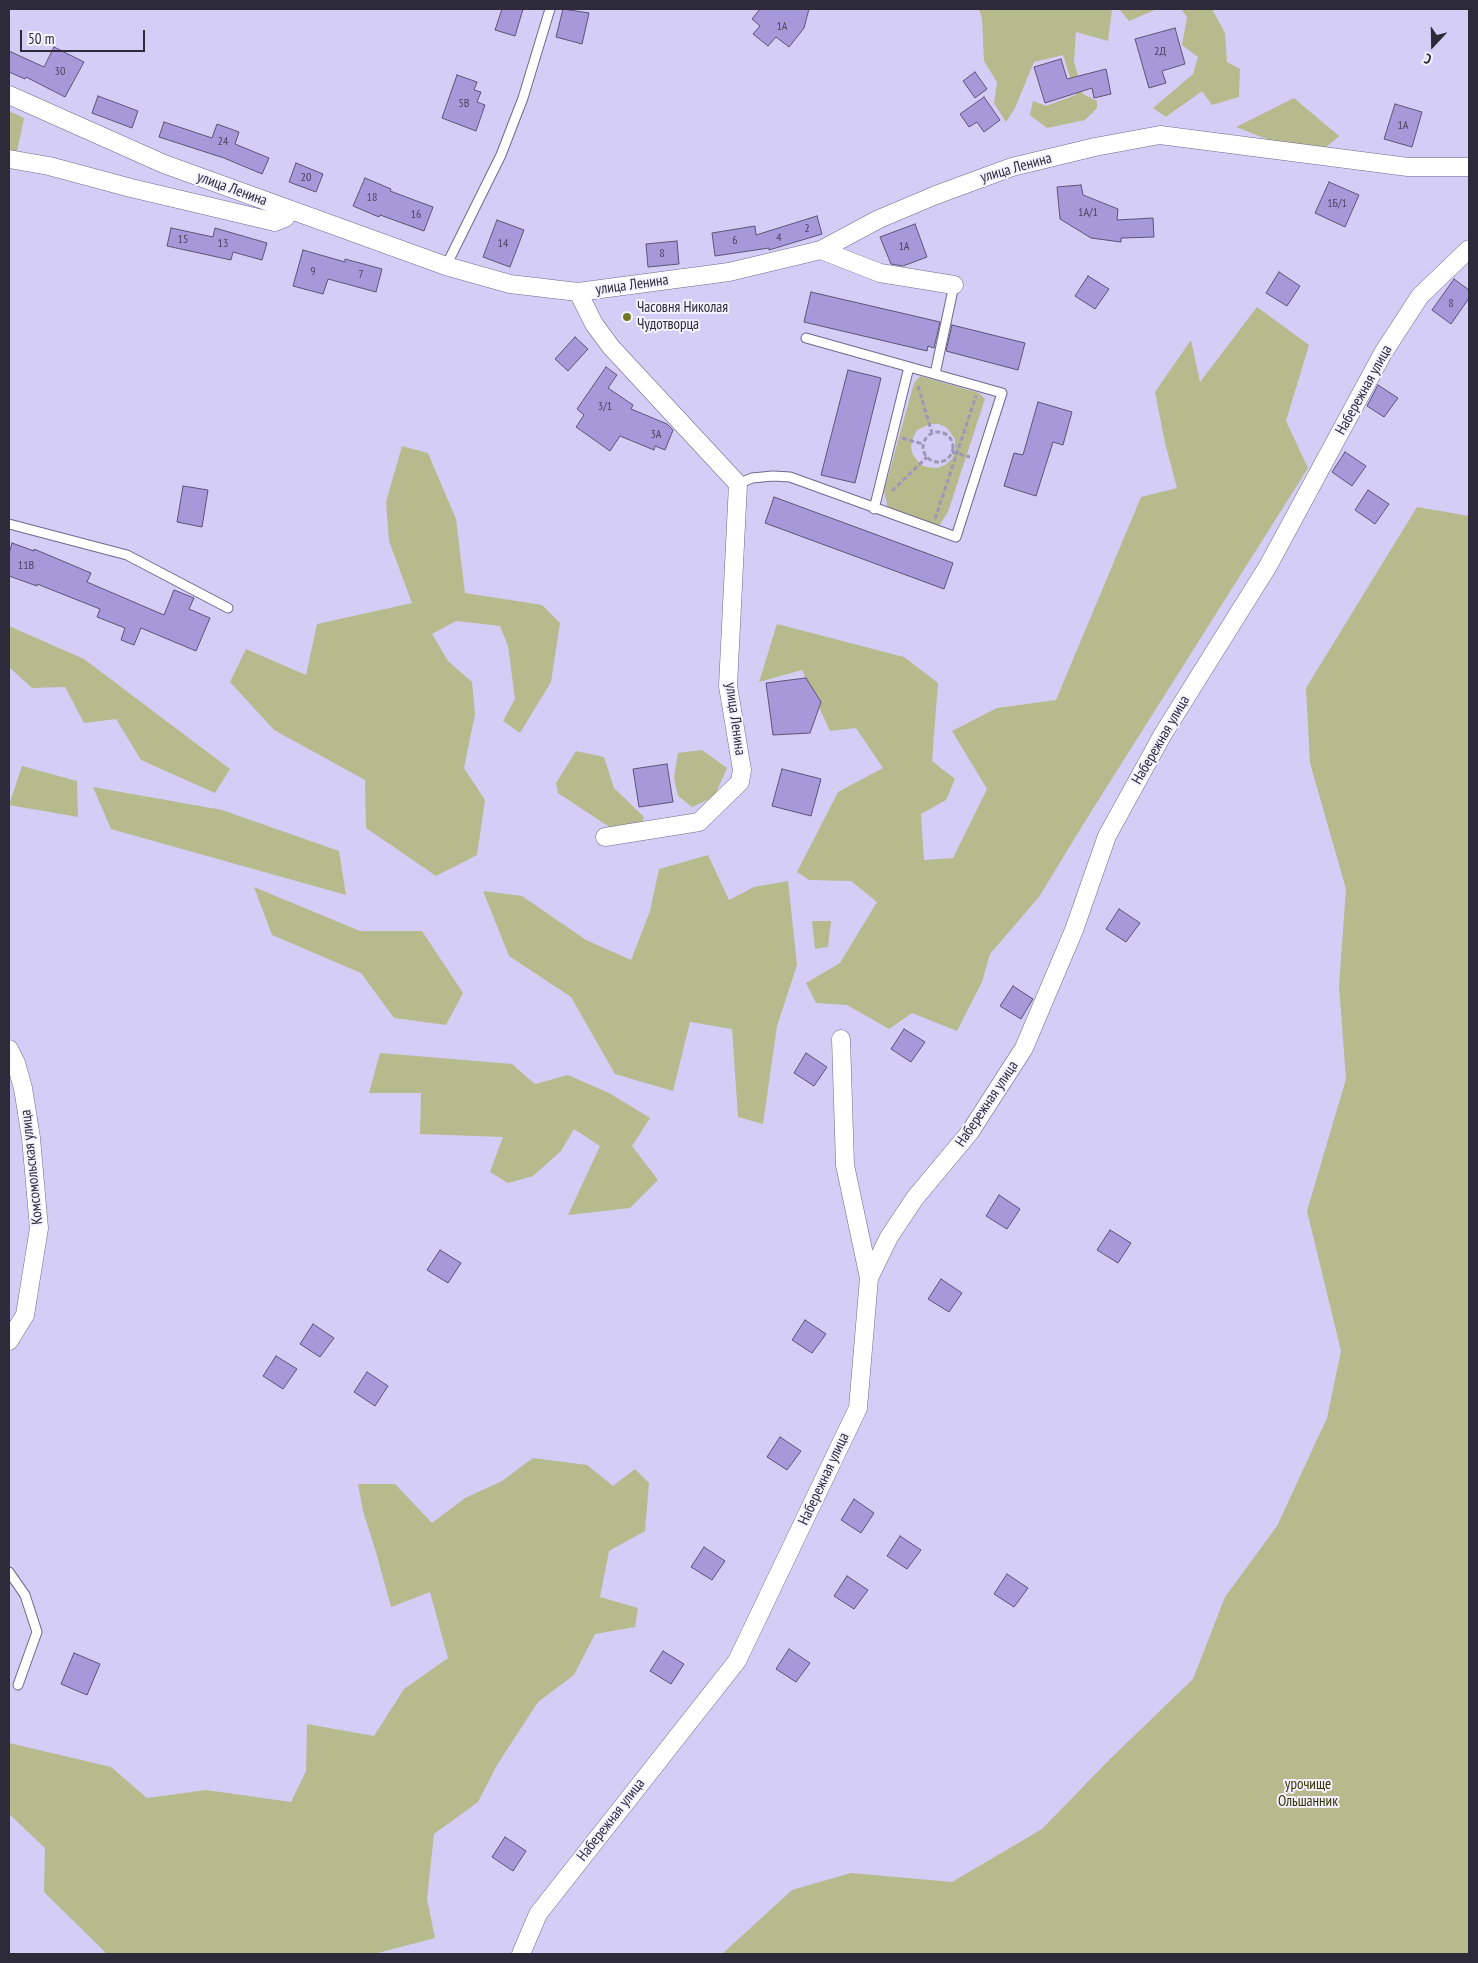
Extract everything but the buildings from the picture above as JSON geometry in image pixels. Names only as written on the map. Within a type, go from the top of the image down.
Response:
[{"type":"street","name":"улица Ленина","points":[[9,95],[164,164],[446,266],[510,284],[578,292],[729,272],[821,250],[879,219],[936,195],[1012,167],[1095,147],[1160,135],[1408,168],[1469,167]]},
{"type":"street","points":[[9,159],[49,166],[131,188],[275,222],[285,218],[290,210]]},
{"type":"street","name":"Набережная улица","points":[[521,1954],[538,1914],[737,1661],[858,1408],[869,1278],[889,1237],[910,1206],[970,1132],[1024,1048],[1074,930],[1107,836],[1163,734],[1268,566],[1383,353],[1420,296],[1469,249]]},
{"type":"street","points":[[821,250],[880,273],[954,285]]},
{"type":"street","name":"улица Ленина","points":[[578,292],[594,324],[610,346],[738,484],[728,686],[742,770],[740,782],[699,822],[605,836]]},
{"type":"street","points":[[841,1038],[845,1165],[869,1278]]},
{"type":"street","name":"Комсомольская улица","points":[[9,1049],[16,1063],[31,1138],[39,1228],[25,1315],[9,1341]]},
{"type":"lane","points":[[446,266],[501,156],[523,98],[550,9]]},
{"type":"lane","points":[[934,374],[954,285]]},
{"type":"lane","points":[[738,484],[759,477],[790,477],[874,509],[956,537],[1002,393],[806,338]]},
{"type":"lane","points":[[874,509],[911,367]]},
{"type":"lane","points":[[9,524],[127,555],[228,608]]},
{"type":"lane","points":[[9,1572],[25,1595],[37,1632],[18,1685]]},
{"type":"path","points":[[911,367],[932,433]]},
{"type":"path","points":[[932,529],[979,386]]},
{"type":"path","points":[[937,432],[946,435],[952,443],[952,452],[942,461],[932,461],[923,450],[923,444],[932,433],[937,432]]},
{"type":"path","points":[[893,435],[923,444]]},
{"type":"path","points":[[952,452],[980,460]]},
{"type":"path","points":[[874,509],[927,457]]},
{"type":"green space","points":[[979,9],[1112,10],[1108,41],[1076,32],[1074,62],[1083,94],[1097,101],[1097,108],[1085,120],[1047,128],[1030,115],[1033,101],[1046,106],[1076,95],[1063,55],[1034,62],[1015,108],[1006,122],[994,103],[997,82],[984,61],[982,19]]},
{"type":"green space","points":[[1119,9],[1157,9],[1129,21]]},
{"type":"green space","points":[[1181,9],[1212,9],[1225,33],[1227,62],[1240,69],[1239,97],[1212,105],[1202,91],[1166,117],[1153,108],[1193,74],[1198,57],[1182,45],[1187,17]]},
{"type":"green space","points":[[1294,98],[1339,136],[1323,150],[1277,143],[1236,127]]},
{"type":"green space","points":[[9,111],[24,118],[17,152],[9,152]]},
{"type":"green space","points":[[1257,307],[1309,345],[1286,421],[1308,468],[1039,897],[990,954],[982,982],[957,1031],[912,1013],[889,1029],[847,1005],[816,1003],[806,983],[840,963],[877,902],[851,881],[809,880],[797,872],[838,792],[883,768],[856,728],[830,731],[802,670],[759,682],[777,624],[904,657],[938,683],[932,761],[955,779],[946,800],[921,814],[924,860],[953,858],[987,789],[952,731],[997,708],[1056,700],[1141,497],[1177,488],[1165,443],[1155,392],[1191,340],[1200,382]]},
{"type":"green space","points":[[920,376],[979,393],[985,399],[948,512],[939,526],[888,508],[884,491],[914,383]],"holes":[[[931,424],[939,424],[947,428],[955,439],[952,459],[938,468],[926,467],[920,464],[913,455],[911,448],[912,440],[917,430]]]},
{"type":"green space","points":[[402,446],[428,453],[456,519],[465,593],[542,605],[560,623],[551,682],[520,733],[503,721],[515,699],[508,646],[500,626],[456,621],[432,634],[448,661],[472,682],[475,714],[464,768],[485,800],[477,855],[436,876],[366,828],[365,780],[274,730],[230,682],[246,649],[306,675],[317,624],[412,603],[389,541],[386,502]]},
{"type":"green space","name":"урочище Ольшанник","points":[[1417,507],[1469,516],[1469,1954],[722,1954],[792,1890],[851,1873],[952,1882],[1042,1829],[1110,1759],[1193,1679],[1225,1597],[1277,1526],[1327,1418],[1341,1351],[1307,1211],[1346,1079],[1339,986],[1346,889],[1310,763],[1306,688]]},
{"type":"green space","points":[[9,626],[84,659],[230,769],[215,793],[141,760],[116,719],[84,723],[65,687],[32,688],[9,667]]},
{"type":"green space","points":[[702,750],[727,768],[714,797],[692,807],[678,796],[674,778],[678,753]]},
{"type":"green space","points":[[576,751],[604,757],[614,788],[644,817],[640,828],[611,828],[558,793],[556,783]]},
{"type":"green space","points":[[22,766],[77,781],[78,817],[9,805]]},
{"type":"green space","points":[[93,787],[222,810],[339,851],[346,895],[111,829]]},
{"type":"green space","points":[[708,855],[729,900],[754,887],[788,881],[797,965],[777,1026],[763,1124],[738,1117],[732,1029],[690,1022],[673,1091],[615,1074],[571,997],[509,956],[483,891],[522,896],[586,940],[631,960],[650,911],[659,869]]},
{"type":"green space","points":[[254,887],[360,931],[422,931],[463,993],[446,1025],[394,1018],[361,973],[272,935]]},
{"type":"green space","points":[[812,921],[831,921],[828,947],[815,949]]},
{"type":"green space","points":[[380,1053],[512,1064],[535,1084],[568,1075],[609,1093],[650,1118],[632,1146],[658,1180],[630,1208],[568,1215],[600,1146],[574,1129],[561,1151],[533,1176],[508,1183],[490,1172],[503,1137],[420,1134],[421,1093],[369,1093]]},
{"type":"green space","points":[[533,1458],[587,1465],[613,1486],[635,1469],[649,1483],[645,1531],[609,1551],[600,1597],[638,1608],[635,1627],[595,1634],[574,1675],[538,1702],[497,1765],[478,1802],[434,1834],[427,1899],[435,1938],[374,1954],[107,1954],[44,1892],[45,1848],[9,1814],[9,1743],[111,1767],[147,1798],[206,1790],[291,1802],[306,1771],[307,1724],[374,1736],[404,1689],[448,1658],[430,1592],[391,1607],[363,1511],[358,1484],[395,1484],[432,1523],[465,1498],[502,1481]]},
{"type":"place","name":"Часовня Николая Чудотворца","points":[[627,317]]}]
